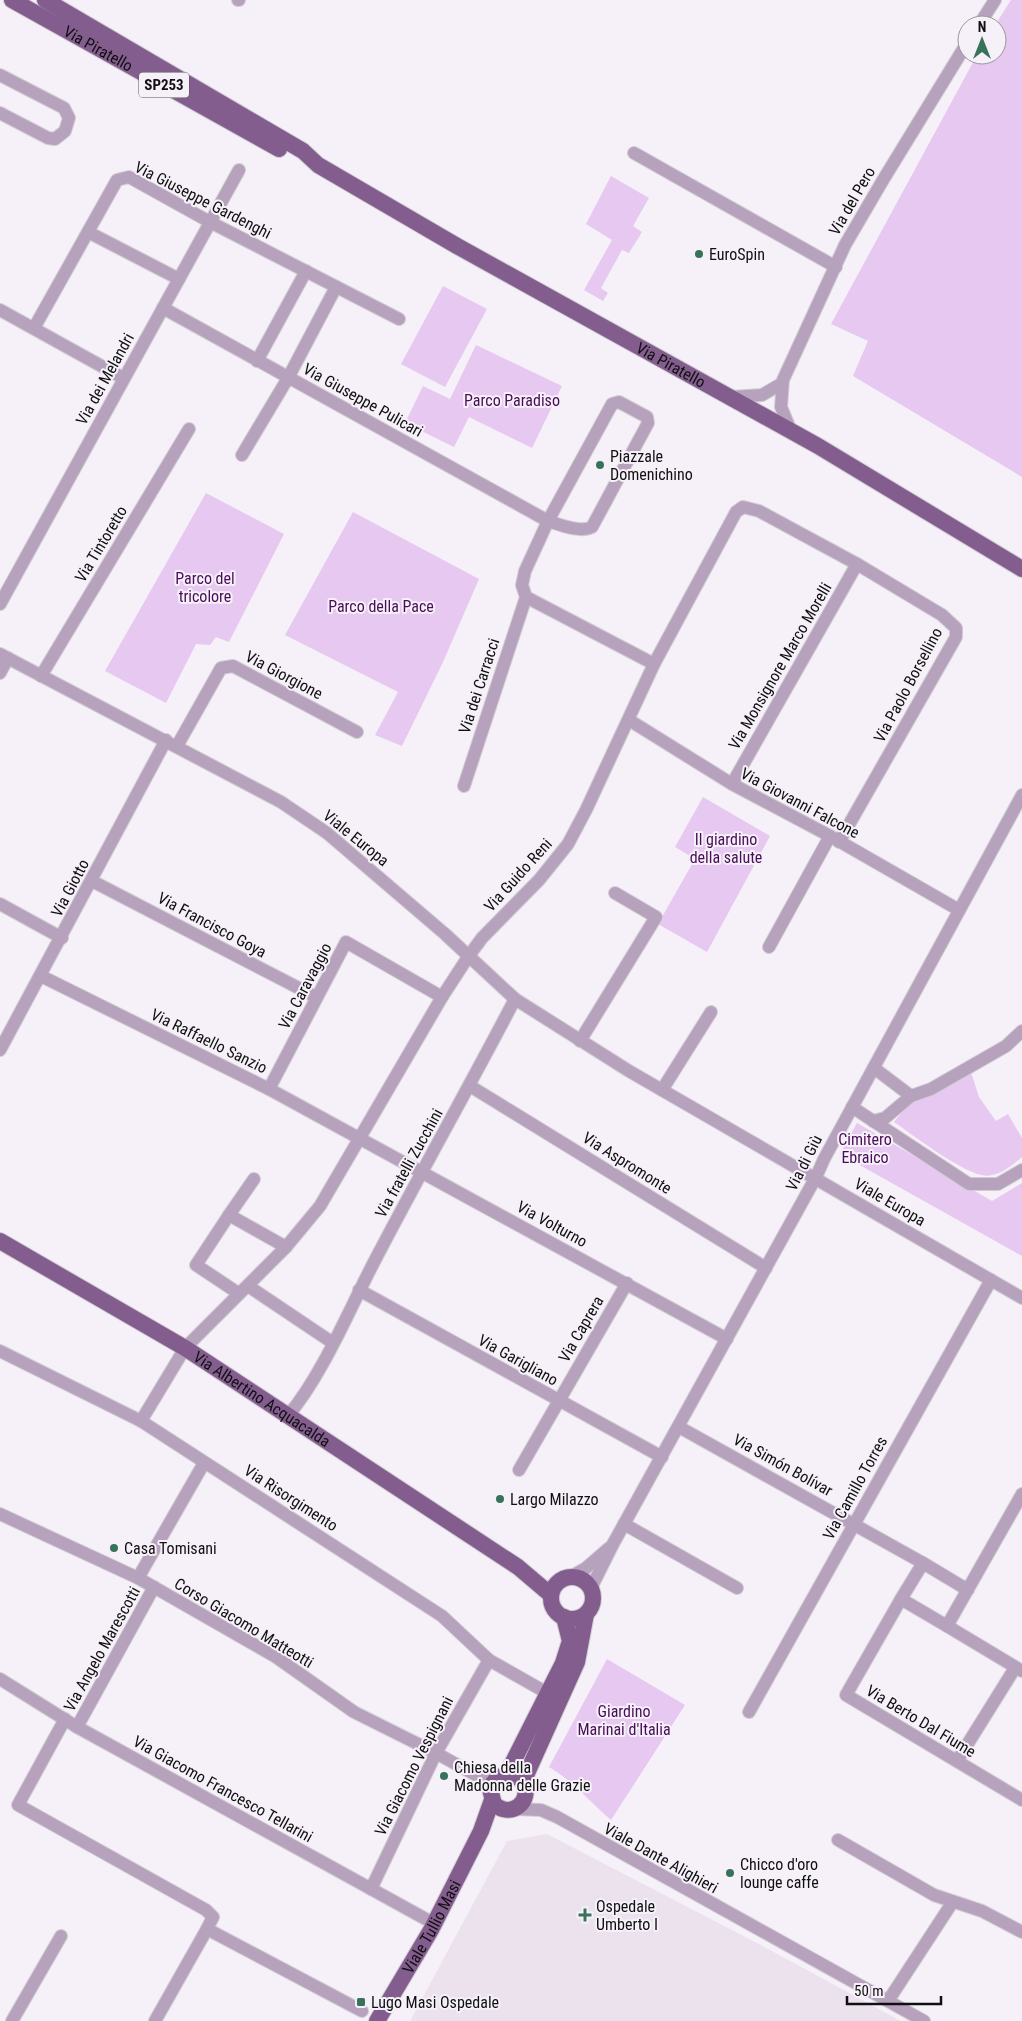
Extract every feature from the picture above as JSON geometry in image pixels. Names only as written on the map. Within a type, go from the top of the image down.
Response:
[{"type":"main road","name":"Via Piratello","points":[[12,0],[303,162],[318,165]]},
{"type":"main road","name":"Via Piratello","points":[[45,0],[303,151],[318,165],[457,246],[790,430],[1022,569]]},
{"type":"main road","name":"Via Albertino Acquacalda","points":[[0,1241],[185,1348],[287,1417],[518,1567],[551,1596]]},
{"type":"main road","name":"Via Albertino Acquacalda","points":[[518,1567],[565,1578]]},
{"type":"main road","points":[[586,1614],[576,1618],[564,1617],[554,1609],[551,1596],[556,1584],[565,1578],[582,1579],[591,1588]]},
{"type":"main road","name":"Viale Tullio Masi","points":[[481,1831],[524,1801],[525,1787],[577,1662],[586,1614],[593,1602],[591,1588]]},
{"type":"main road","points":[[507,1774],[563,1663],[570,1641],[564,1617]]},
{"type":"main road","points":[[512,1809],[498,1808],[492,1792],[496,1779],[507,1774],[513,1775],[525,1787]]},
{"type":"main road","name":"Viale Tullio Masi","points":[[377,2021],[434,1923],[481,1831],[492,1792]]},
{"type":"street","points":[[985,15],[995,0]]},
{"type":"street","name":"Via del Pero","points":[[790,430],[781,407],[781,384],[846,245],[883,180],[957,59]]},
{"type":"street","points":[[0,75],[64,108],[69,118],[65,131],[55,139],[48,138],[0,113]]},
{"type":"street","points":[[634,152],[836,267]]},
{"type":"street","name":"Via dei Melandri","points":[[0,604],[239,170]]},
{"type":"street","name":"Via Giuseppe Gardenghi","points":[[34,328],[117,180],[121,177],[129,177],[210,222],[399,319]]},
{"type":"street","points":[[88,232],[179,279]]},
{"type":"street","points":[[257,361],[306,271]]},
{"type":"street","points":[[242,455],[288,378],[336,287]]},
{"type":"street","name":"Via Giuseppe Pulicari","points":[[163,308],[548,522]]},
{"type":"street","points":[[0,310],[123,378]]},
{"type":"street","points":[[731,397],[762,395],[781,384]]},
{"type":"street","points":[[619,402],[646,417],[648,423],[592,527],[586,530],[548,522],[612,404],[619,402]]},
{"type":"street","name":"Via Tintoretto","points":[[41,676],[189,429]]},
{"type":"street","name":"Via Paolo Borsellino","points":[[743,507],[760,511],[857,564],[942,614],[956,628],[956,637],[769,947]]},
{"type":"street","name":"Via Guido Reni","points":[[141,1420],[185,1348],[286,1247],[320,1206],[442,998],[468,958],[482,938],[539,880],[568,844],[654,664],[736,512],[743,507]]},
{"type":"street","name":"Via dei Carracci","points":[[464,786],[526,597],[522,585],[525,571],[548,522]]},
{"type":"street","name":"Via Monsignore Marco Morelli","points":[[732,784],[857,564]]},
{"type":"street","points":[[526,597],[654,664]]},
{"type":"street","points":[[0,673],[4,656]]},
{"type":"street","name":"Viale Europa","points":[[4,656],[281,802],[327,833],[445,934],[468,958],[515,999],[662,1090],[1022,1298]]},
{"type":"street","name":"Via Giorgione","points":[[172,743],[221,668],[226,665],[233,666],[358,732]]},
{"type":"street","name":"Via Giovanni Falcone","points":[[628,720],[732,784],[835,839],[959,910]]},
{"type":"street","name":"Via Giotto","points":[[0,1050],[92,881],[172,743]]},
{"type":"street","name":"Via di Giù","points":[[591,1588],[613,1544],[816,1178],[852,1107],[1022,795]]},
{"type":"street","name":"Via Francisco Goya","points":[[92,881],[316,998]]},
{"type":"street","points":[[580,1041],[656,917],[615,892]]},
{"type":"street","points":[[0,904],[62,938]]},
{"type":"street","name":"Via Caravaggio","points":[[269,1089],[346,942],[442,998]]},
{"type":"street","name":"Via Raffaello Sanzio","points":[[41,976],[269,1089],[360,1138]]},
{"type":"street","name":"Via fratelli Zucchini","points":[[287,1417],[297,1405],[333,1343],[422,1171],[470,1086],[515,999]]},
{"type":"street","points":[[662,1090],[711,1012]]},
{"type":"street","points":[[872,1121],[885,1118],[911,1096],[931,1089],[1006,1046],[1022,1031]]},
{"type":"street","points":[[874,1068],[911,1096]]},
{"type":"street","name":"Via Aspromonte","points":[[470,1086],[766,1268]]},
{"type":"street","points":[[852,1107],[969,1184],[998,1184],[1022,1170]]},
{"type":"street","name":"Via Volturno","points":[[360,1138],[728,1339]]},
{"type":"street","points":[[254,1179],[228,1215],[196,1266],[243,1290],[333,1343]]},
{"type":"street","points":[[228,1215],[286,1247]]},
{"type":"street","name":"Via Camillo Torres","points":[[749,1712],[991,1280]]},
{"type":"street","name":"Via Caprera","points":[[519,1470],[627,1283]]},
{"type":"street","name":"Via Garigliano","points":[[360,1290],[662,1457]]},
{"type":"street","name":"Via Risorgimento","points":[[0,1352],[141,1420],[204,1463],[243,1486],[442,1616],[489,1660],[549,1694]]},
{"type":"street","name":"Via Simón Bolívar","points":[[679,1427],[855,1523],[968,1590]]},
{"type":"street","points":[[138,1578],[204,1463]]},
{"type":"street","points":[[947,1626],[1022,1494]]},
{"type":"street","name":"Corso Giacomo Matteotti","points":[[0,1514],[138,1578],[276,1657],[354,1712],[436,1753],[492,1792]]},
{"type":"street","points":[[624,1524],[737,1588]]},
{"type":"street","name":"Via di Giù","points":[[565,1578],[586,1568],[613,1544]]},
{"type":"street","points":[[923,1563],[901,1599],[1019,1669],[957,1761]]},
{"type":"street","name":"Via Angelo Marescotti","points":[[77,1727],[154,1588]]},
{"type":"street","name":"Via Berto Dal Fiume","points":[[901,1599],[846,1694],[1022,1800]]},
{"type":"street","name":"Via Giacomo Vespignani","points":[[371,1888],[436,1753],[489,1660]]},
{"type":"street","name":"Via Giacomo Francesco Tellarini","points":[[0,1679],[77,1727],[434,1923]]},
{"type":"street","points":[[65,1719],[18,1805],[206,1910],[213,1918],[155,2021]]},
{"type":"street","name":"Viale Dante Alighieri","points":[[525,1787],[541,1810],[924,2021]]},
{"type":"street","name":"Viale Dante Alighieri","points":[[512,1809],[541,1810]]},
{"type":"street","points":[[838,1840],[934,1895],[952,1903],[982,1911],[1022,1932]]},
{"type":"street","points":[[888,2001],[952,1903]]},
{"type":"street","points":[[207,1929],[362,2011]]},
{"type":"street","points":[[12,2021],[61,1936]]},
{"type":"shaded area","name":"Ospedale Umberto I","points":[[547,1834],[755,1942],[901,2021],[410,2021],[507,1841]]},
{"type":"green space","points":[[1011,0],[1022,0],[1022,477],[853,376],[868,341],[831,324],[972,65],[1007,65],[1007,15],[1001,15]]},
{"type":"green space","points":[[611,176],[649,198],[633,226],[642,232],[629,253],[622,250],[601,288],[608,293],[603,301],[584,290],[612,240],[586,224]]},
{"type":"green space","points":[[443,286],[487,309],[445,387],[401,364]]},
{"type":"green space","name":"Parco Paradiso","points":[[476,345],[562,386],[532,448],[469,417],[454,447],[405,423],[423,386],[450,399]]},
{"type":"green space","name":"Parco del tricolore","points":[[206,493],[284,534],[229,642],[216,637],[210,645],[196,644],[166,703],[105,671]]},
{"type":"green space","name":"Parco della Pace","points":[[353,512],[479,579],[443,662],[402,746],[375,735],[398,692],[285,635]]},
{"type":"green space","name":"Il giardino della salute","points":[[703,797],[770,836],[707,952],[658,924],[695,859],[675,847]]},
{"type":"green space","points":[[971,1072],[979,1097],[996,1121],[1008,1114],[1022,1138],[1022,1157],[1003,1171],[993,1175],[981,1175],[961,1167],[894,1122],[907,1106]]},
{"type":"green space","name":"Cimitero Ebraico","points":[[857,1123],[992,1201],[1022,1183],[1022,1256],[840,1154]]},
{"type":"green space","name":"Giardino Marinai d'Italia","points":[[607,1659],[685,1705],[611,1820],[574,1785],[549,1767]]},
{"type":"place","name":"EuroSpin","points":[[699,254]]},
{"type":"place","name":"Piazzale Domenichino","points":[[600,465]]},
{"type":"place","name":"Largo Milazzo","points":[[500,1499]]},
{"type":"place","name":"Casa Tomisani","points":[[114,1548]]},
{"type":"place","name":"Chiesa della Madonna delle Grazie","points":[[444,1776]]},
{"type":"place","name":"Chicco d'oro lounge caffe","points":[[730,1873]]},
{"type":"place","name":"Ospedale Umberto I","points":[[585,1915]]},
{"type":"place","name":"Lugo Masi Ospedale","points":[[361,2002]]}]
